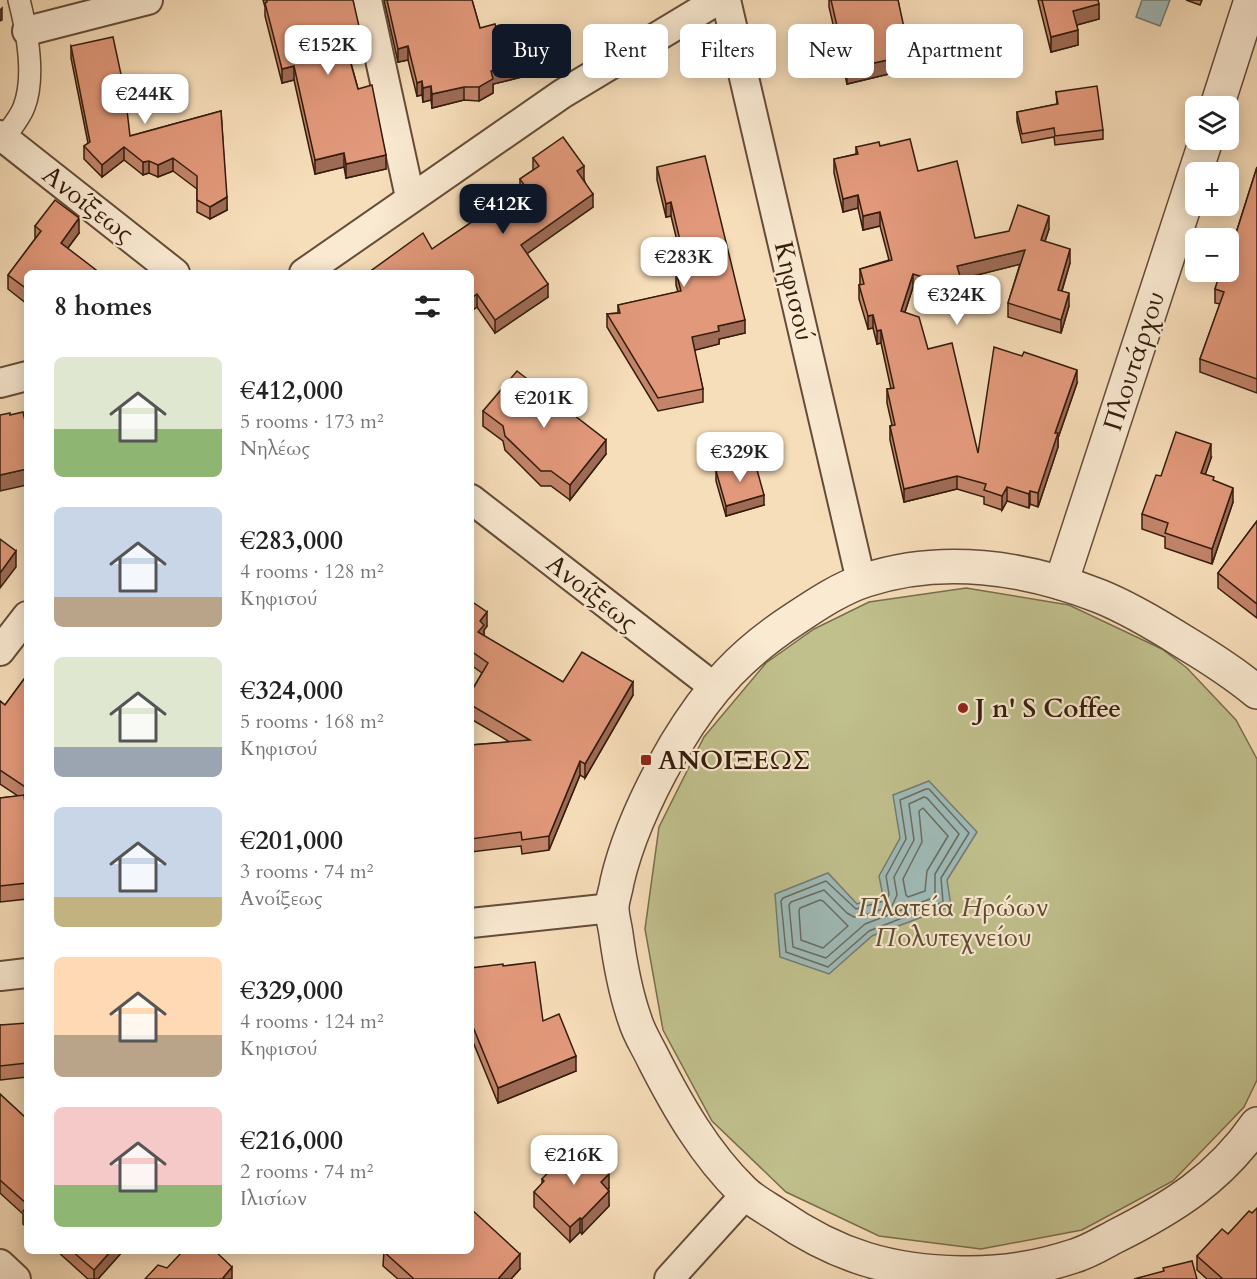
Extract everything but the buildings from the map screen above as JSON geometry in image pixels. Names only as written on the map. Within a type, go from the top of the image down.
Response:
[{"type":"street","points":[[2,137],[24,107],[29,77],[27,31],[19,0]]},
{"type":"street","points":[[27,31],[148,0]]},
{"type":"street","points":[[367,0],[410,197]]},
{"type":"street","points":[[308,270],[410,197],[562,94],[718,0]]},
{"type":"street","name":"Κηφισού","points":[[726,0],[861,581]]},
{"type":"street","points":[[1220,96],[1251,0]]},
{"type":"street","name":"Ανοίξεως","points":[[2,137],[171,270]]},
{"type":"street","name":"Πλουτάρχου","points":[[1061,583],[1203,150]]},
{"type":"street","points":[[0,382],[24,377]]},
{"type":"street","name":"Ανοίξεως","points":[[474,501],[714,687]]},
{"type":"street","points":[[1256,1127],[1210,1177],[1181,1201],[1078,1255],[1030,1274],[931,1273],[879,1264],[833,1248],[786,1221],[746,1194],[715,1160],[670,1090],[636,1023],[621,969],[612,908],[622,860],[638,818],[674,748],[714,687],[745,656],[782,627],[818,603],[861,581],[896,572],[931,567],[982,567],[1022,573],[1061,583],[1102,597],[1136,614],[1202,653],[1257,692]]},
{"type":"street","points":[[0,651],[24,620]]},
{"type":"street","points":[[474,923],[612,908]]},
{"type":"street","points":[[0,976],[24,973]]},
{"type":"street","points":[[669,1279],[746,1194]]},
{"type":"street","points":[[0,1264],[16,1279]]},
{"type":"green space","name":"Πλατεία Ηρώων Πολυτεχνείου","points":[[966,588],[1069,605],[1162,649],[1187,668],[1236,720],[1257,759],[1257,1080],[1244,1107],[1173,1181],[1082,1230],[981,1249],[879,1236],[786,1192],[712,1121],[663,1030],[645,929],[659,827],[704,737],[766,663],[814,629],[869,602]]},
{"type":"water","points":[[1142,0],[1170,0],[1160,26],[1136,17]]},
{"type":"water","points":[[929,781],[977,832],[947,880],[951,906],[872,936],[829,974],[780,957],[775,894],[828,873],[857,904],[883,896],[879,876],[900,838],[893,795]]},
{"type":"place","name":"J n' S Coffee","points":[[963,708]]},
{"type":"place","name":"ΑΝΟΙΞΕΩΣ","points":[[646,760]]}]
